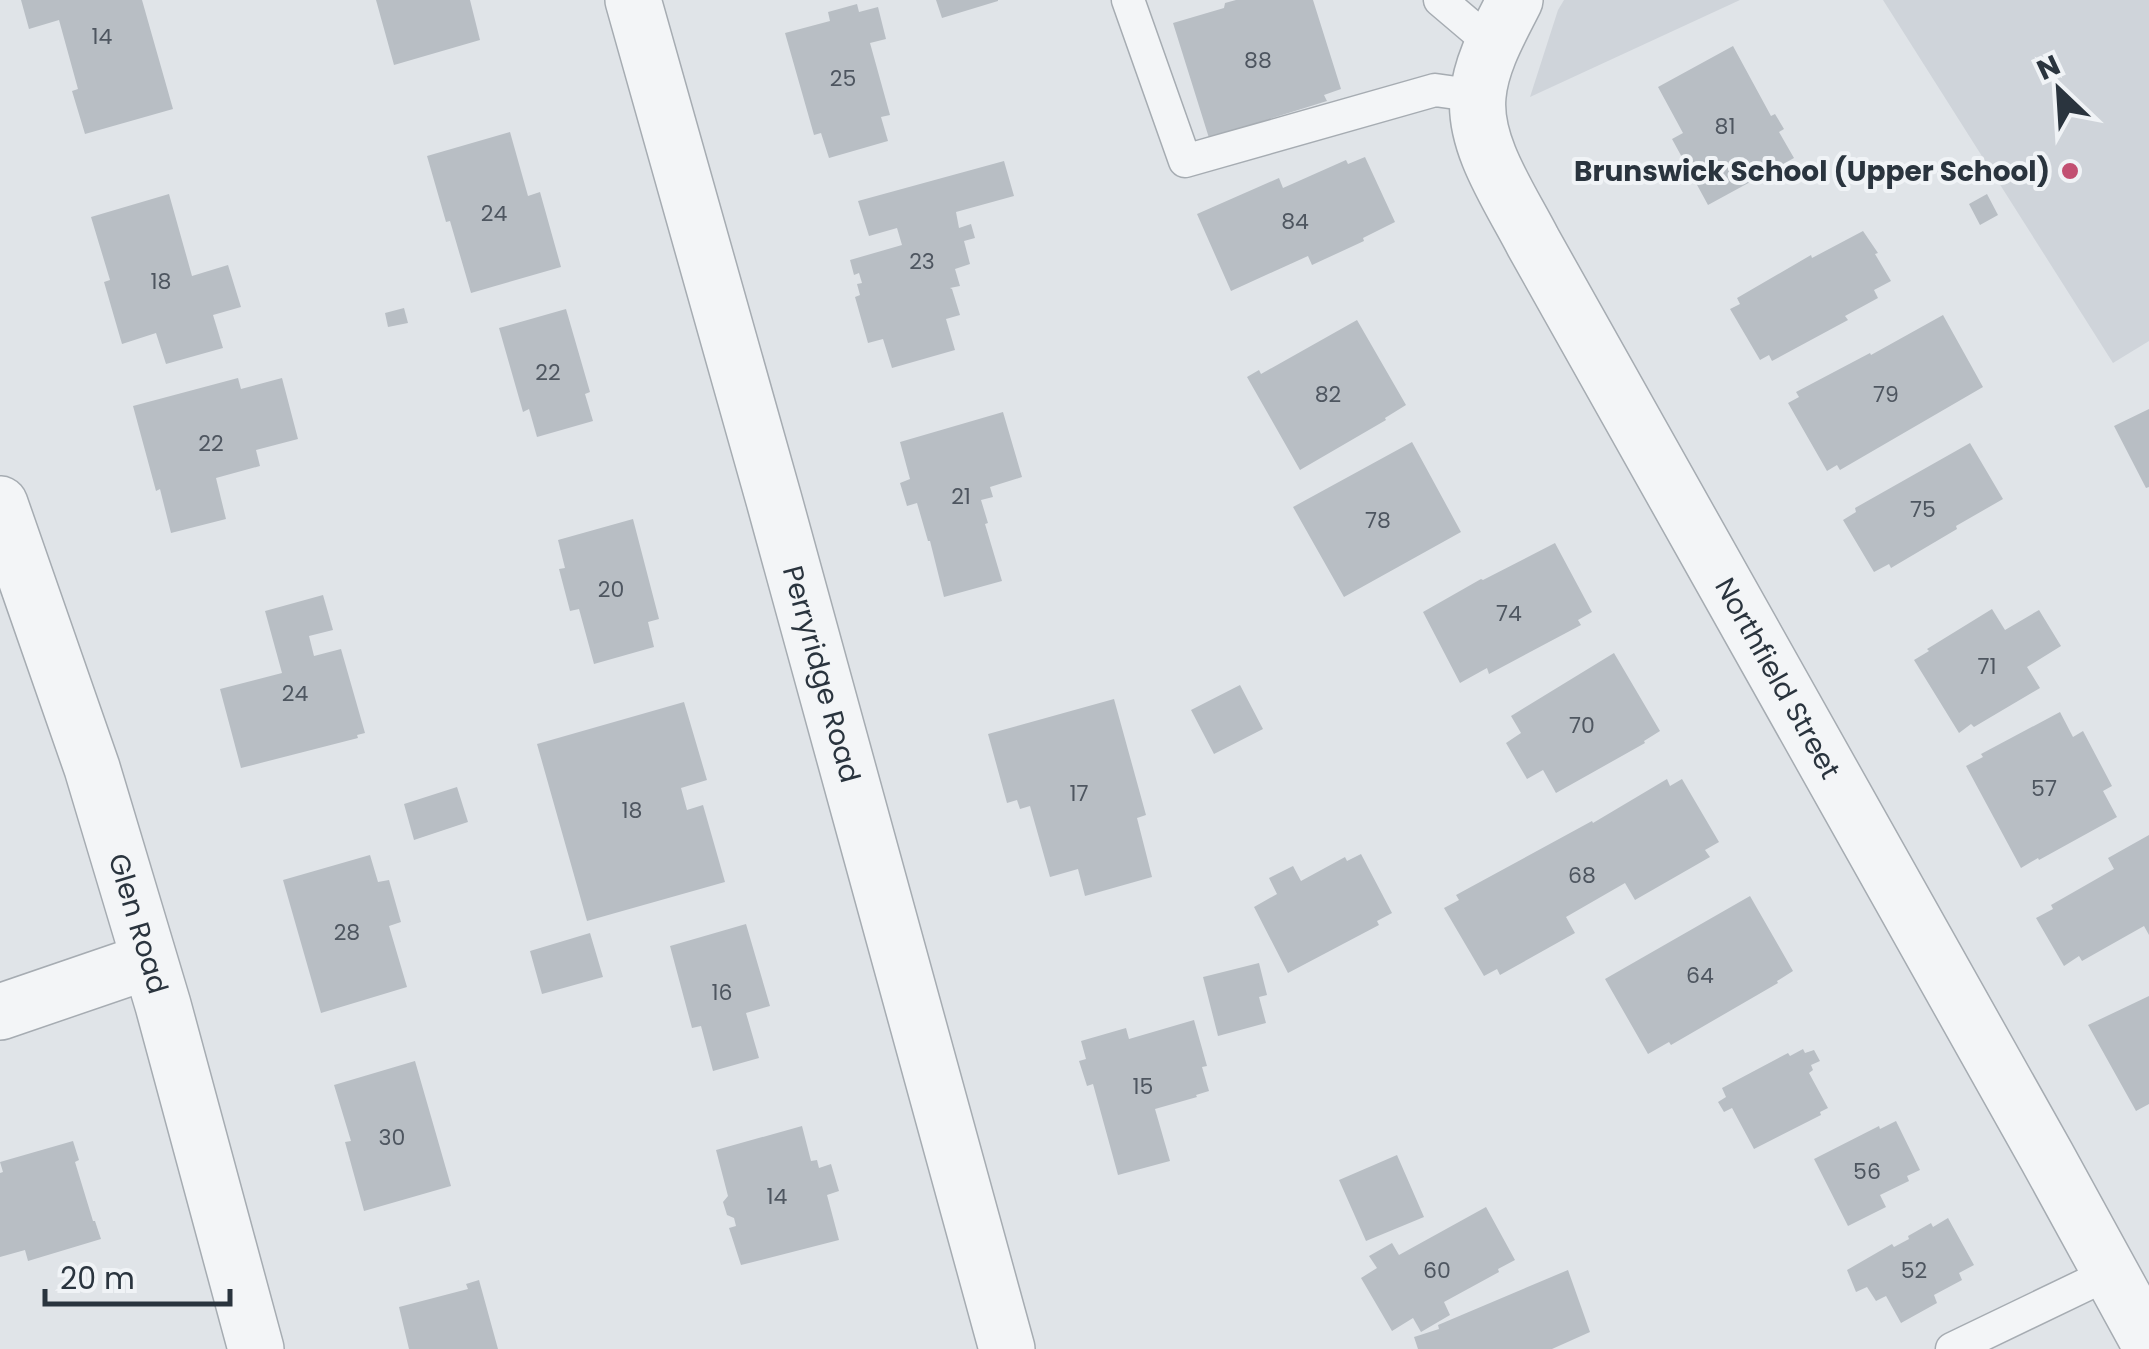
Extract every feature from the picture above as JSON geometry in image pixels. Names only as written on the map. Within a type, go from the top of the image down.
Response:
[{"type":"street","name":"Perryridge Road","points":[[633,0],[1007,1349]]},
{"type":"street","name":"Northfield Street","points":[[1504,23],[1478,96],[1482,144],[1532,242],[2149,1343]]},
{"type":"street","name":"Glen Road","points":[[0,504],[9,574],[92,768],[256,1349]]},
{"type":"street","points":[[0,1012],[149,961]]},
{"type":"lane","points":[[1128,0],[1184,161],[1435,90],[1478,96]]},
{"type":"lane","points":[[1440,0],[1504,23]]},
{"type":"lane","points":[[1952,1349],[2110,1272]]},
{"type":"shaded area","name":"Brunswick School (Upper School)","points":[[1564,0],[1740,0],[1530,97]]},
{"type":"shaded area","name":"Brunswick School (Upper School)","points":[[1883,0],[2149,0],[2149,341],[2113,363]]},
{"type":"building","points":[[21,0],[142,0],[173,109],[85,134],[72,91],[78,89],[59,20],[29,29]]},
{"type":"building","points":[[376,0],[470,0],[480,40],[394,65]]},
{"type":"building","points":[[936,0],[998,0],[998,1],[942,18]]},
{"type":"building","points":[[1313,0],[1341,89],[1324,95],[1327,101],[1209,138],[1173,23],[1224,8],[1225,3]]},
{"type":"building","points":[[857,4],[859,12],[878,7],[886,39],[870,43],[890,115],[881,117],[888,141],[829,158],[821,133],[814,135],[785,33],[830,21],[828,12]]},
{"type":"building","points":[[1733,46],[1771,116],[1775,114],[1784,129],[1779,132],[1794,158],[1708,205],[1672,139],[1683,133],[1658,87]]},
{"type":"building","points":[[510,132],[528,196],[540,192],[561,267],[471,293],[427,156]]},
{"type":"building","points":[[1365,157],[1395,222],[1312,265],[1308,256],[1231,291],[1197,214],[1279,178],[1283,188],[1346,160],[1348,164]]},
{"type":"building","points":[[1004,161],[1014,196],[956,212],[959,228],[971,224],[975,238],[964,241],[970,264],[955,269],[960,286],[950,288],[960,315],[946,319],[955,350],[892,368],[883,339],[868,343],[855,297],[860,295],[857,284],[862,283],[859,273],[854,275],[850,260],[902,245],[897,228],[869,236],[858,201]]},
{"type":"building","points":[[169,194],[192,276],[228,265],[241,307],[213,315],[223,348],[166,364],[156,333],[122,344],[104,282],[110,280],[91,217]]},
{"type":"building","points":[[1987,194],[1998,215],[1980,225],[1969,204]]},
{"type":"building","points":[[1863,231],[1891,281],[1874,290],[1878,298],[1845,316],[1848,320],[1772,361],[1769,355],[1760,360],[1730,309],[1740,304],[1737,298],[1811,255],[1812,258]]},
{"type":"building","points":[[404,308],[408,323],[388,327],[385,313]]},
{"type":"building","points":[[566,309],[590,392],[585,394],[593,421],[537,437],[529,409],[523,412],[499,328]]},
{"type":"building","points":[[1943,315],[1983,387],[1840,470],[1837,465],[1827,471],[1788,403],[1799,397],[1796,392]]},
{"type":"building","points":[[1357,320],[1406,405],[1300,470],[1247,377],[1259,370],[1261,374]]},
{"type":"building","points":[[238,378],[241,389],[282,378],[298,439],[256,450],[260,466],[216,478],[226,519],[171,533],[133,406]]},
{"type":"building","points":[[2149,409],[2149,487],[2146,488],[2114,426]]},
{"type":"building","points":[[1003,412],[1022,477],[990,487],[993,497],[981,500],[1002,581],[944,597],[917,503],[907,506],[900,483],[910,479],[900,442]]},
{"type":"building","points":[[1412,442],[1461,532],[1344,597],[1293,507]]},
{"type":"building","points":[[1970,443],[2003,499],[1891,568],[1889,564],[1874,572],[1843,520],[1856,512],[1855,508]]},
{"type":"building","points":[[633,519],[659,619],[648,622],[654,647],[594,664],[579,609],[570,611],[559,569],[565,568],[558,540]]},
{"type":"building","points":[[1555,543],[1592,612],[1578,620],[1581,625],[1489,674],[1487,668],[1460,683],[1423,612]]},
{"type":"building","points":[[323,595],[333,630],[309,636],[314,656],[341,649],[365,733],[241,768],[220,689],[282,673],[265,611]]},
{"type":"building","points":[[1992,609],[2005,630],[2039,610],[2061,646],[2027,667],[2040,688],[1959,733],[1914,660]]},
{"type":"building","points":[[1614,653],[1660,731],[1556,793],[1543,770],[1527,779],[1506,743],[1521,733],[1511,716]]},
{"type":"building","points":[[1240,685],[1263,729],[1214,754],[1191,710]]},
{"type":"building","points":[[1114,699],[1146,815],[1137,818],[1152,877],[1085,896],[1078,869],[1050,877],[1030,806],[1020,809],[1017,800],[1007,803],[988,734]]},
{"type":"building","points":[[684,702],[707,780],[681,788],[687,810],[703,805],[725,882],[587,921],[537,744]]},
{"type":"building","points":[[2060,712],[2073,737],[2083,731],[2112,786],[2103,791],[2117,817],[2021,868],[1966,766]]},
{"type":"building","points":[[1667,779],[1670,786],[1682,779],[1719,842],[1705,850],[1710,857],[1635,900],[1625,883],[1566,917],[1575,933],[1500,975],[1497,969],[1484,976],[1444,908],[1459,900],[1456,895]]},
{"type":"building","points":[[457,787],[468,822],[414,840],[404,804]]},
{"type":"building","points":[[2149,835],[2149,935],[2144,926],[2082,961],[2079,956],[2064,966],[2036,918],[2053,909],[2051,905],[2114,869],[2108,858]]},
{"type":"building","points":[[1361,854],[1392,913],[1377,921],[1379,925],[1288,973],[1254,907],[1277,894],[1269,878],[1293,866],[1301,881],[1345,857],[1347,861]]},
{"type":"building","points":[[370,855],[378,882],[389,880],[401,922],[389,926],[407,987],[321,1013],[283,880]]},
{"type":"building","points":[[1750,896],[1793,971],[1671,1045],[1669,1042],[1648,1054],[1605,979]]},
{"type":"building","points":[[746,924],[770,1006],[746,1013],[759,1058],[713,1071],[701,1026],[692,1028],[670,946]]},
{"type":"building","points":[[590,933],[603,977],[542,994],[530,951]]},
{"type":"building","points":[[1259,963],[1267,995],[1259,997],[1266,1023],[1218,1036],[1203,977]]},
{"type":"building","points":[[2149,996],[2149,1104],[2136,1111],[2088,1025]]},
{"type":"building","points":[[1194,1020],[1207,1066],[1202,1067],[1209,1091],[1155,1109],[1170,1161],[1118,1175],[1093,1084],[1087,1086],[1079,1061],[1086,1059],[1081,1041],[1126,1028],[1129,1039]]},
{"type":"building","points":[[1803,1049],[1805,1053],[1814,1050],[1820,1061],[1811,1065],[1813,1070],[1809,1073],[1828,1108],[1754,1149],[1732,1108],[1724,1112],[1718,1102],[1726,1097],[1722,1088]]},
{"type":"building","points":[[415,1061],[451,1186],[364,1211],[345,1142],[351,1141],[334,1085]]},
{"type":"building","points":[[1896,1121],[1920,1170],[1907,1176],[1909,1181],[1880,1195],[1886,1207],[1848,1226],[1814,1159]]},
{"type":"building","points":[[802,1126],[811,1161],[817,1160],[819,1168],[831,1164],[839,1191],[827,1195],[839,1240],[741,1265],[729,1228],[736,1226],[734,1218],[727,1215],[723,1202],[728,1196],[716,1150]]},
{"type":"building","points":[[73,1141],[79,1160],[75,1162],[101,1239],[28,1261],[25,1250],[0,1257],[0,1162]]},
{"type":"building","points":[[1397,1155],[1424,1217],[1366,1241],[1339,1180]]},
{"type":"building","points":[[1486,1207],[1515,1260],[1444,1302],[1450,1315],[1421,1332],[1413,1318],[1392,1331],[1361,1278],[1377,1268],[1369,1256],[1392,1243],[1399,1255]]},
{"type":"building","points":[[1948,1218],[1974,1265],[1959,1273],[1962,1280],[1934,1295],[1937,1303],[1901,1323],[1886,1296],[1876,1301],[1867,1287],[1856,1292],[1847,1270],[1892,1244],[1894,1247],[1909,1239],[1908,1236],[1931,1223],[1933,1227]]},
{"type":"building","points":[[1568,1270],[1590,1332],[1552,1349],[1418,1349],[1414,1337]]},
{"type":"building","points":[[479,1280],[498,1349],[409,1349],[399,1307],[468,1289],[466,1284]]},
{"type":"place","name":"Brunswick School (Upper School)","points":[[2070,171]]}]
